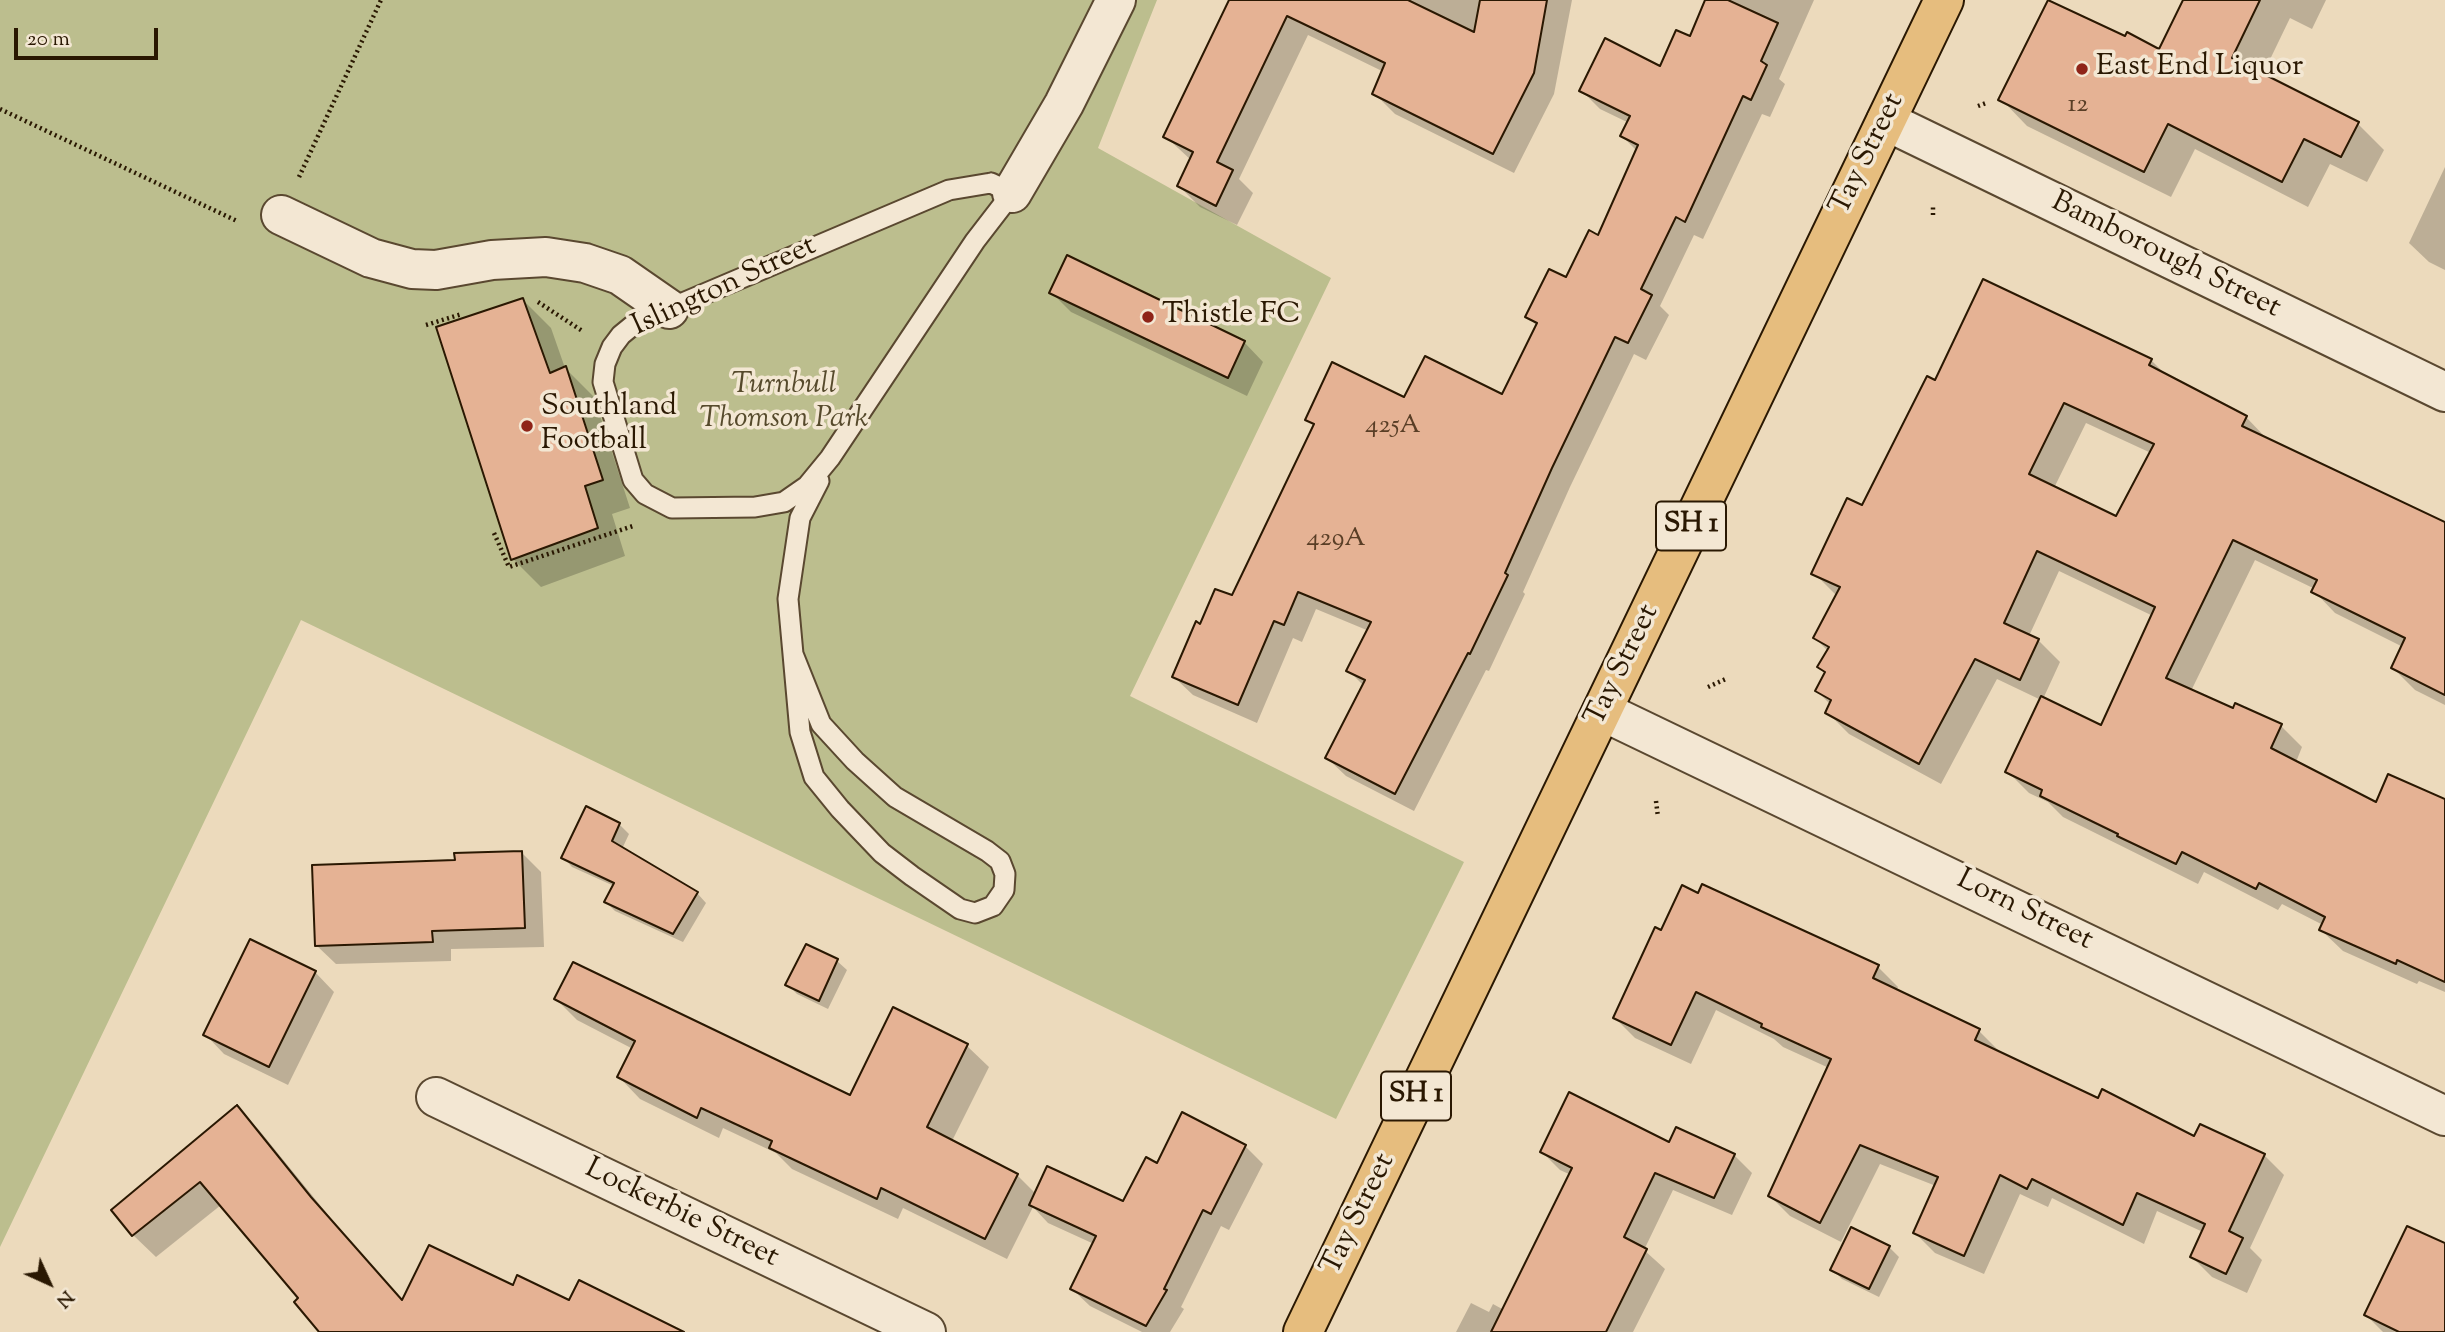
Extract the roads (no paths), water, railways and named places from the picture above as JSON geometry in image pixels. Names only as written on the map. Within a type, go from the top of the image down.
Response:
[{"type":"highway","name":"Tay Street","points":[[1303,1332],[1944,0]]},
{"type":"street","points":[[1012,193],[1064,104],[1116,0]]},
{"type":"street","name":"Bamborough Street","points":[[1886,121],[1936,148],[2445,392]]},
{"type":"street","points":[[281,215],[371,258],[412,270],[436,270],[492,260],[546,257],[585,263],[620,275],[669,309]]},
{"type":"street","name":"Lorn Street","points":[[1602,711],[2445,1116]]},
{"type":"street","name":"Lockerbie Street","points":[[436,1097],[926,1332]]},
{"type":"lane","name":"Islington Street","points":[[830,458],[807,486],[796,495],[776,504],[755,507],[671,508],[645,494],[633,480],[603,382],[605,364],[612,347],[632,326],[949,190],[991,183],[1012,193]]},
{"type":"lane","points":[[793,654],[821,724],[855,761],[895,797],[987,851],[1000,862],[1005,874],[1004,890],[993,906],[975,913],[960,909],[922,884],[882,853],[814,777],[800,732],[788,599],[800,518],[830,458],[975,242],[1012,193]]},
{"type":"place","name":"East End Liquor","points":[[2082,69]]},
{"type":"place","name":"Thistle FC","points":[[1148,317]]},
{"type":"place","name":"Southland Football","points":[[527,426]]},
{"type":"park label","name":"Turnbull Thomson Park","points":[[784,404]]}]
